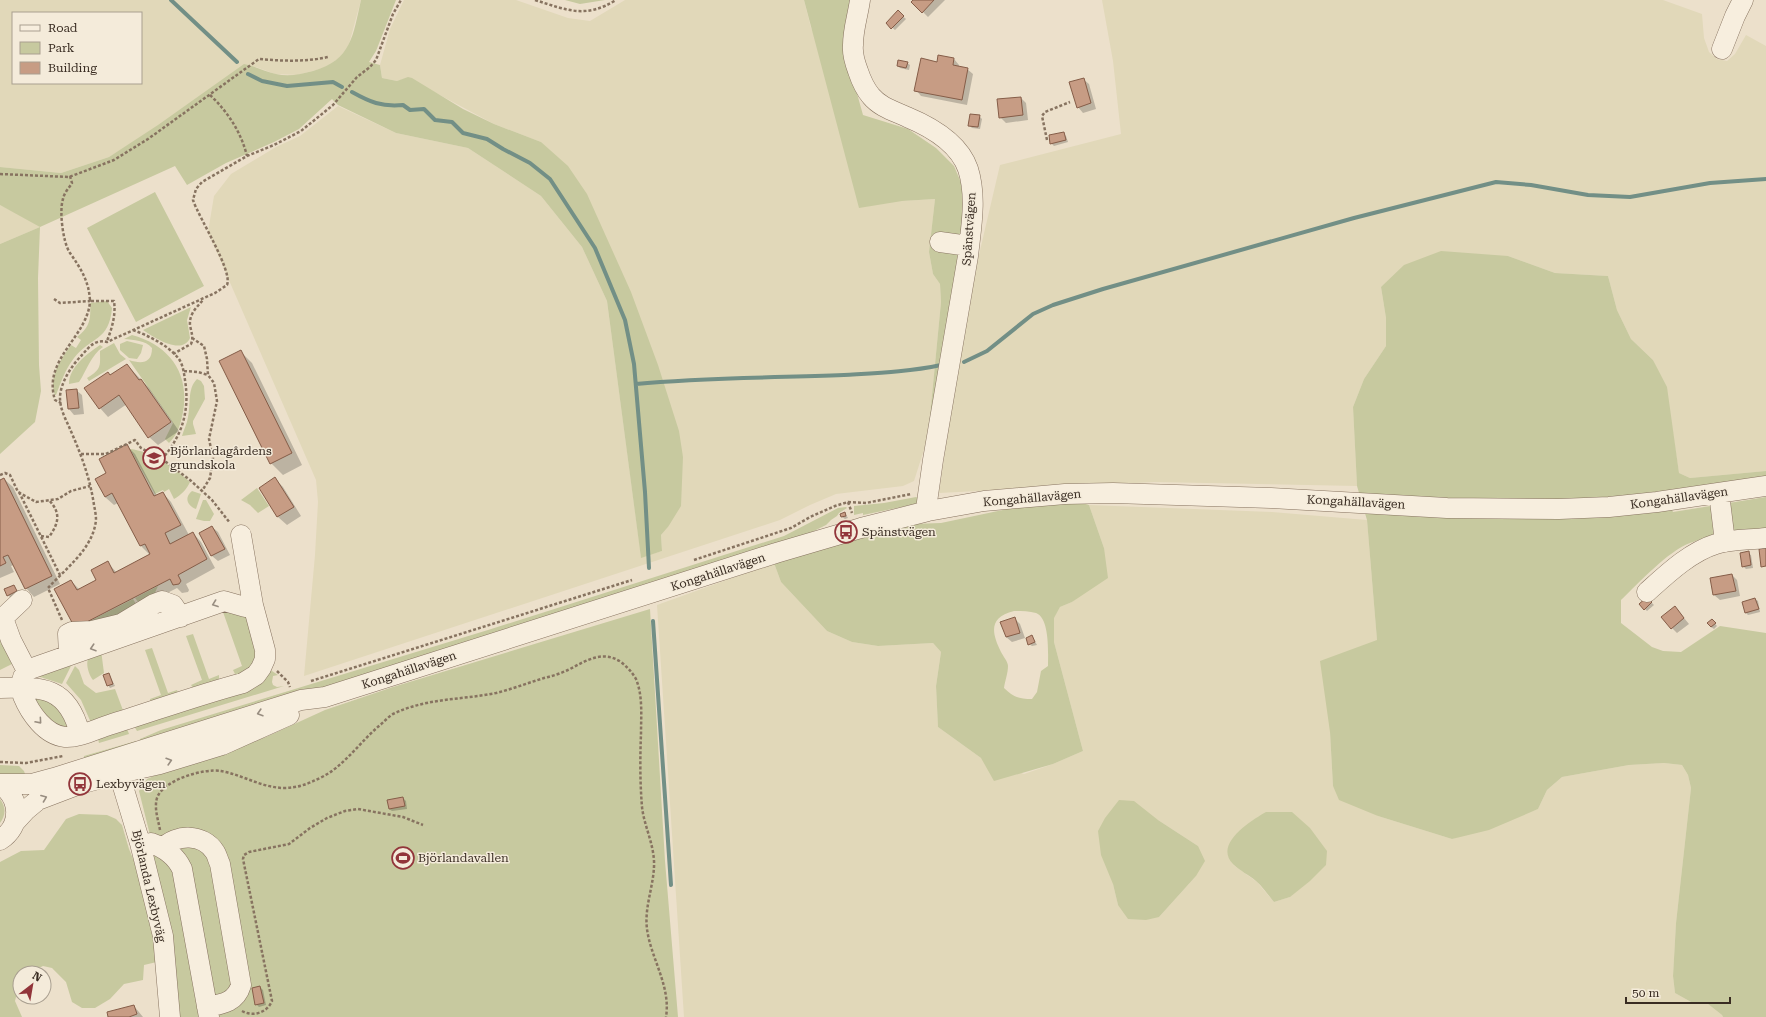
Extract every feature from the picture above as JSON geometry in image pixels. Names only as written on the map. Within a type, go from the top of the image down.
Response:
[{"type":"street","name":"Spänstvägen","points":[[860,0],[854,26],[852,46],[854,60],[860,76],[871,96],[881,105],[936,132],[957,151],[964,160],[968,169],[973,201],[969,246],[928,491],[928,512]]},
{"type":"street","points":[[1721,35],[1743,0]]},
{"type":"street","points":[[940,242],[969,246]]},
{"type":"street","name":"Kongahällavägen","points":[[1,784],[32,784],[117,765],[160,764],[222,745],[304,709],[325,697],[776,553],[861,528],[928,512],[997,499],[1065,494],[1159,494],[1446,508],[1559,509],[1609,507],[1766,486]]},
{"type":"street","points":[[1719,493],[1725,542]]},
{"type":"street","points":[[22,600],[2,618],[24,679],[23,695],[31,711],[45,727],[57,735],[66,737],[80,734],[243,683],[256,675],[265,659],[265,650],[253,605],[242,535]]},
{"type":"street","points":[[1647,592],[1696,554],[1717,543],[1766,538]]},
{"type":"street","points":[[69,655],[68,634],[72,632],[92,631],[121,624],[154,604],[162,601],[173,605],[181,617]]},
{"type":"street","points":[[0,688],[24,679],[69,655],[224,601],[245,607],[253,605]]},
{"type":"street","points":[[24,679],[38,688],[49,691],[61,698],[73,712],[80,734]]},
{"type":"street","name":"Kongahällavägen","points":[[0,840],[10,832],[15,822],[26,810],[38,800],[80,784],[117,765]]},
{"type":"street","name":"Björlanda Lexbyväg","points":[[117,765],[140,843],[163,936],[170,1017]]},
{"type":"street","name":"Kongahällavägen","points":[[1,784],[14,798],[16,810],[15,822]]},
{"type":"street","points":[[140,843],[149,842],[163,848],[179,862],[184,876],[208,1012],[233,1000],[240,990],[241,978],[220,864],[212,848],[199,840],[186,837],[179,838],[168,842],[163,848]]},
{"type":"street","points":[[179,862],[190,846],[199,840]]},
{"type":"path","points":[[68,634],[48,588],[82,553],[92,536],[96,519],[87,470],[61,403],[62,389],[77,360],[94,343],[101,341],[107,342],[205,298],[227,285],[229,277],[223,261],[196,206],[194,195],[202,182],[247,156],[274,145],[301,130],[342,96],[357,77],[370,67],[376,60],[393,14],[401,0]]},
{"type":"path","points":[[535,0],[582,12],[597,10],[616,0]]},
{"type":"path","points":[[0,174],[70,176],[114,160],[148,139],[259,59],[276,61],[315,60],[328,57]]},
{"type":"path","points":[[210,95],[220,104],[233,120],[247,156]]},
{"type":"path","points":[[1046,140],[1042,116],[1045,112],[1070,102]]},
{"type":"path","points":[[61,403],[55,400],[52,391],[53,379],[62,356],[89,311],[90,301],[89,290],[85,277],[69,252],[63,228],[60,209],[63,197],[72,183],[70,176]]},
{"type":"path","points":[[173,354],[187,348],[190,344],[192,338],[190,320],[192,314],[205,298]]},
{"type":"path","points":[[54,299],[60,303],[114,301],[114,322],[107,342]]},
{"type":"path","points":[[133,330],[152,338],[173,354],[179,360],[184,371],[187,390],[185,418],[176,441],[162,459]]},
{"type":"path","points":[[192,338],[204,346],[208,374],[214,383],[217,401],[209,439],[213,458],[210,478],[202,491]]},
{"type":"path","points":[[184,371],[208,374]]},
{"type":"path","points":[[81,454],[106,454],[135,440],[141,448],[162,459],[202,491],[212,500],[222,515],[242,535]]},
{"type":"path","points":[[0,475],[5,473],[10,475],[60,575]]},
{"type":"path","points":[[18,492],[36,502],[58,499],[71,492],[90,486]]},
{"type":"path","points":[[688,562],[791,528],[810,517],[848,502],[866,503],[928,491]]},
{"type":"path","points":[[40,536],[49,537],[54,530],[58,518],[56,508],[49,500]]},
{"type":"path","points":[[848,502],[852,517]]},
{"type":"path","points":[[304,683],[636,578]]},
{"type":"path","points":[[163,848],[156,811],[157,799],[160,792],[166,786],[180,779],[200,771],[218,770],[235,774],[264,786],[297,788],[309,784],[330,772],[391,715],[427,702],[495,693],[518,687],[568,670],[583,661],[600,656],[609,656],[619,661],[630,670],[638,688],[641,712],[642,809],[654,859],[653,878],[646,926],[651,951],[666,993],[668,1004],[666,1017]]},
{"type":"path","points":[[283,689],[297,685]]},
{"type":"path","points":[[0,762],[26,763],[50,760],[70,754]]},
{"type":"path","points":[[233,1000],[236,1006],[247,1014],[263,1012],[269,1007],[272,1001],[243,859],[244,855],[249,852],[289,844],[310,828],[327,818],[345,811],[358,809],[403,817],[423,825]]},
{"type":"shaded area","points":[[0,0],[361,0],[348,48],[338,59],[324,68],[297,75],[275,74],[256,67],[109,157],[61,173],[0,167]]},
{"type":"shaded area","points":[[404,0],[516,0],[568,18],[590,21],[625,0],[804,0],[811,28],[902,201],[935,199],[929,252],[933,274],[940,284],[941,302],[928,437],[914,481],[903,486],[836,494],[780,520],[304,676],[315,555],[318,502],[316,480],[208,232],[214,196],[231,174],[276,147],[300,136],[338,106],[396,133],[468,148],[541,196],[582,247],[607,301],[641,557],[662,551],[661,535],[668,527],[683,457],[541,142],[494,124],[408,78],[397,81],[382,78],[380,65],[390,29]]},
{"type":"shaded area","points":[[1102,0],[1663,0],[1702,14],[1704,38],[1709,52],[1717,59],[1727,61],[1735,54],[1746,35],[1766,46],[1766,471],[1690,478],[1679,473],[1666,388],[1653,360],[1631,339],[1617,310],[1608,276],[1555,273],[1508,256],[1381,287],[1386,318],[1386,346],[1364,379],[1353,407],[1357,486],[1154,482],[939,493],[964,319],[1000,165],[1121,134],[1113,61]]},
{"type":"shaded area","points":[[0,205],[36,223],[40,227],[0,244]]},
{"type":"shaded area","points":[[1089,505],[1272,512],[1367,520],[1377,640],[1330,732],[1333,786],[1378,816],[1452,839],[1538,809],[1547,790],[1562,777],[1629,765],[1664,763],[1682,765],[1688,775],[1691,788],[1676,923],[1673,976],[1675,993],[1691,1002],[1708,1004],[1723,1017],[684,1017],[657,605],[774,563],[781,582],[827,631],[852,642],[878,646],[933,643],[941,652],[936,686],[938,727],[981,758],[1024,774],[1053,764],[1083,751],[1054,642],[1054,617],[1060,607],[1072,602],[1086,591],[1104,548]],"holes":[[[1158,820],[1198,846],[1196,876],[1159,917],[1118,905],[1113,884]],[[1232,864],[1290,897],[1274,902],[1257,882]]]},
{"type":"green space","points":[[361,0],[396,0],[376,51],[369,62],[380,65],[382,78],[397,81],[408,77],[412,78],[463,109],[494,124],[541,142],[568,166],[587,194],[631,292],[658,365],[679,431],[683,457],[681,506],[668,527],[661,535],[662,551],[641,558],[607,301],[582,247],[541,196],[468,148],[396,133],[338,105],[332,99],[299,129],[274,142],[226,163],[187,185],[175,166],[40,227],[0,205],[0,167],[61,173],[109,157],[158,125],[244,64],[281,75],[295,75],[326,66],[336,60],[349,44],[356,24]]},
{"type":"green space","points":[[565,0],[605,0],[580,4]]},
{"type":"green space","points":[[804,0],[852,0],[851,72],[863,115],[908,129],[936,148],[954,166],[965,192],[965,223],[928,437],[941,302],[940,284],[933,274],[929,252],[935,199],[902,201],[859,208]]},
{"type":"green space","points":[[155,192],[204,286],[136,322],[87,228]]},
{"type":"green space","points":[[40,227],[38,278],[39,365],[41,391],[35,422],[0,454],[0,244]]},
{"type":"green space","points":[[1441,251],[1508,256],[1555,273],[1608,276],[1617,310],[1631,339],[1653,360],[1667,387],[1679,473],[1690,478],[1766,471],[1766,478],[1664,493],[1673,512],[1766,497],[1766,530],[1708,537],[1681,547],[1663,560],[1621,600],[1621,623],[1652,647],[1663,651],[1681,652],[1720,626],[1766,633],[1766,1017],[1723,1017],[1708,1004],[1691,1002],[1675,993],[1673,976],[1676,923],[1691,788],[1688,775],[1682,765],[1664,763],[1629,765],[1562,777],[1547,790],[1538,809],[1489,830],[1452,839],[1378,816],[1339,800],[1333,786],[1330,732],[1320,661],[1377,640],[1367,520],[1357,486],[1353,407],[1364,379],[1386,346],[1386,318],[1381,287],[1404,265]]},
{"type":"green space","points":[[107,301],[112,308],[107,327],[98,338],[80,351],[74,358],[55,395],[53,388],[54,375],[63,356],[71,345],[76,348],[81,340],[77,337],[85,330],[89,322],[90,303]]},
{"type":"green space","points":[[191,307],[187,320],[190,338],[186,343],[174,345],[167,343],[153,337],[143,330]]},
{"type":"green space","points":[[132,335],[157,346],[166,353],[180,373],[184,398],[183,412],[179,428],[169,443],[165,439],[173,423],[129,360],[145,362],[152,353],[152,348],[143,342],[124,339]]},
{"type":"green space","points":[[127,341],[143,345],[141,353],[137,359],[129,358],[120,350],[120,344]]},
{"type":"green space","points":[[114,343],[120,354],[126,359],[89,381],[87,378],[99,367],[100,351]]},
{"type":"green space","points":[[100,345],[103,347],[92,358],[79,382],[69,384],[75,367],[84,357]]},
{"type":"green space","points":[[197,379],[201,381],[204,386],[205,399],[193,421],[196,434],[182,436],[188,420],[192,387]]},
{"type":"green space","points":[[130,449],[146,453],[170,466],[190,482],[187,487],[174,499],[169,489],[155,494]]},
{"type":"green space","points":[[257,488],[269,506],[258,513],[250,505],[241,500]]},
{"type":"green space","points":[[192,491],[201,494],[196,509],[190,506],[187,499]]},
{"type":"green space","points":[[916,497],[919,498],[916,504],[863,515],[863,513],[854,515],[854,506],[884,503]]},
{"type":"green space","points":[[203,500],[206,500],[214,514],[210,521],[196,519]]},
{"type":"green space","points":[[1082,503],[1089,505],[1104,548],[1108,578],[1072,602],[1060,607],[1054,618],[1054,642],[1083,751],[1053,764],[994,781],[981,758],[938,727],[936,686],[941,652],[933,643],[878,646],[852,642],[827,631],[781,582],[774,563],[912,524],[941,523],[1017,507]],"holes":[[[1014,611],[1028,611],[1036,613],[1041,616],[1046,629],[1048,666],[1041,671],[1037,692],[1032,699],[1016,697],[1004,688],[1008,664],[995,638],[994,626],[1000,617]]]},
{"type":"green space","points":[[838,508],[847,508],[826,525],[794,541],[438,653],[138,743],[140,739],[161,730],[488,630],[784,536]]},
{"type":"green space","points":[[158,586],[153,597],[139,603],[135,598]]},
{"type":"green space","points":[[133,599],[138,607],[130,613],[80,626]]},
{"type":"green space","points":[[217,608],[244,615],[249,619],[258,650],[254,665],[238,677],[233,670],[242,666],[223,612]]},
{"type":"green space","name":"Björlandavallen","points":[[650,609],[665,861],[678,1017],[178,1017],[175,960],[170,935],[150,866],[152,843],[139,791],[147,779],[169,769],[266,737],[325,710],[393,687]]},
{"type":"green space","points":[[193,634],[209,679],[219,675],[219,681],[193,688],[191,685],[202,680],[186,636]]},
{"type":"green space","points":[[0,640],[12,664],[0,670]]},
{"type":"green space","points":[[152,648],[168,693],[177,690],[178,693],[151,703],[150,699],[161,695],[145,650]]},
{"type":"green space","points":[[101,650],[104,673],[93,680],[88,671],[87,663],[92,653]]},
{"type":"green space","points":[[72,664],[62,684],[34,675]]},
{"type":"green space","points":[[75,666],[79,670],[84,684],[96,693],[115,689],[124,713],[92,725],[81,700],[66,683]]},
{"type":"green space","points":[[269,669],[278,675],[273,676],[273,685],[277,687],[284,686],[137,731],[133,724]]},
{"type":"green space","points":[[30,695],[53,698],[72,728],[51,724]]},
{"type":"green space","points":[[126,726],[129,734],[99,743],[97,735]]},
{"type":"green space","points":[[136,741],[136,743],[84,759],[84,756]]},
{"type":"green space","points":[[0,765],[19,766],[24,771],[27,780],[0,775]]},
{"type":"green space","points":[[0,799],[4,811],[0,823]]},
{"type":"green space","points":[[1119,800],[1134,801],[1158,820],[1198,846],[1205,861],[1196,876],[1159,917],[1146,920],[1128,919],[1118,905],[1113,884],[1101,855],[1098,831],[1105,818]]},
{"type":"green space","points":[[1266,812],[1292,812],[1310,828],[1327,851],[1326,865],[1310,881],[1290,897],[1274,902],[1259,883],[1233,864],[1228,856],[1228,849],[1231,841],[1237,834],[1244,827]]},
{"type":"green space","points":[[79,814],[107,815],[116,819],[122,825],[129,849],[144,885],[161,961],[144,965],[143,980],[124,984],[110,999],[95,1008],[82,1008],[72,1002],[66,982],[52,968],[52,965],[12,965],[12,1005],[17,1005],[22,1017],[0,1017],[0,862],[21,851],[44,850],[66,819]]},
{"type":"building","points":[[913,0],[934,0],[922,13],[911,2]]},
{"type":"building","points":[[898,10],[904,16],[891,29],[886,23]]},
{"type":"building","points":[[938,55],[954,58],[953,65],[968,68],[962,100],[914,91],[921,58],[937,62]]},
{"type":"building","points":[[898,60],[908,62],[906,68],[897,66]]},
{"type":"building","points":[[1084,78],[1091,103],[1077,108],[1069,82]]},
{"type":"building","points":[[1021,97],[1023,115],[999,118],[997,99]]},
{"type":"building","points":[[970,114],[980,115],[978,127],[968,126]]},
{"type":"building","points":[[1064,132],[1066,140],[1050,144],[1049,135]]},
{"type":"building","points":[[241,350],[292,453],[270,464],[219,361]]},
{"type":"building","points":[[127,364],[139,380],[141,379],[171,422],[148,438],[119,395],[99,409],[84,388],[108,372],[110,375]]},
{"type":"building","points":[[77,389],[79,408],[68,409],[66,390]]},
{"type":"building","points":[[127,444],[154,496],[163,492],[181,525],[165,533],[170,544],[193,532],[207,559],[178,575],[181,581],[179,584],[173,585],[170,579],[75,628],[54,589],[71,580],[77,590],[96,580],[91,570],[108,561],[114,573],[150,554],[145,544],[140,546],[112,493],[105,497],[95,479],[106,473],[99,459]]},
{"type":"building","points":[[275,477],[294,507],[277,517],[259,488]]},
{"type":"building","points":[[4,478],[52,576],[25,589],[8,555],[3,557],[6,563],[0,566],[0,480]]},
{"type":"building","points":[[845,512],[846,516],[841,517],[840,514]]},
{"type":"building","points":[[212,526],[225,549],[211,556],[199,533]]},
{"type":"building","points":[[1766,548],[1766,566],[1761,567],[1759,549]]},
{"type":"building","points":[[1749,551],[1751,565],[1742,567],[1740,553]]},
{"type":"building","points":[[1732,574],[1736,591],[1713,595],[1710,578]]},
{"type":"building","points":[[14,585],[17,591],[7,596],[4,589]]},
{"type":"building","points":[[1647,597],[1652,602],[1644,610],[1639,604]]},
{"type":"building","points":[[1755,598],[1759,609],[1745,613],[1742,602]]},
{"type":"building","points":[[1675,606],[1684,618],[1671,629],[1661,617]]},
{"type":"building","points":[[1015,617],[1020,633],[1006,637],[1000,622]]},
{"type":"building","points":[[1712,619],[1716,623],[1711,627],[1707,623]]},
{"type":"building","points":[[1032,635],[1035,642],[1028,645],[1026,638]]},
{"type":"building","points":[[109,673],[113,684],[107,686],[103,675]]},
{"type":"building","points":[[403,797],[405,806],[389,809],[387,800]]},
{"type":"building","points":[[260,986],[264,1003],[255,1005],[252,988]]},
{"type":"building","points":[[134,1005],[137,1014],[129,1017],[108,1017],[107,1012]]},
{"type":"waterway","points":[[171,0],[237,62]]},
{"type":"waterway","points":[[248,74],[262,81],[287,86],[333,82],[342,87]]},
{"type":"waterway","points":[[352,92],[364,99],[376,103],[403,105],[410,110],[424,109],[435,120],[452,122],[463,133],[487,139],[530,163],[550,179],[595,248],[625,320],[634,364],[645,492],[649,568]]},
{"type":"waterway","points":[[964,362],[987,351],[1033,314],[1053,305],[1103,289],[1354,218],[1496,182],[1531,185],[1588,195],[1630,197],[1710,183],[1766,179]]},
{"type":"waterway","points":[[636,384],[714,379],[868,374],[905,371],[941,365]]},
{"type":"waterway","points":[[653,621],[671,885]]},
{"type":"place","name":"Björlandagårdens grundskola","points":[[154,458]]},
{"type":"place","name":"Spänstvägen","points":[[846,532]]},
{"type":"place","name":"Lexbyvägen","points":[[80,784]]},
{"type":"place","name":"Björlandavallen","points":[[403,858]]}]
